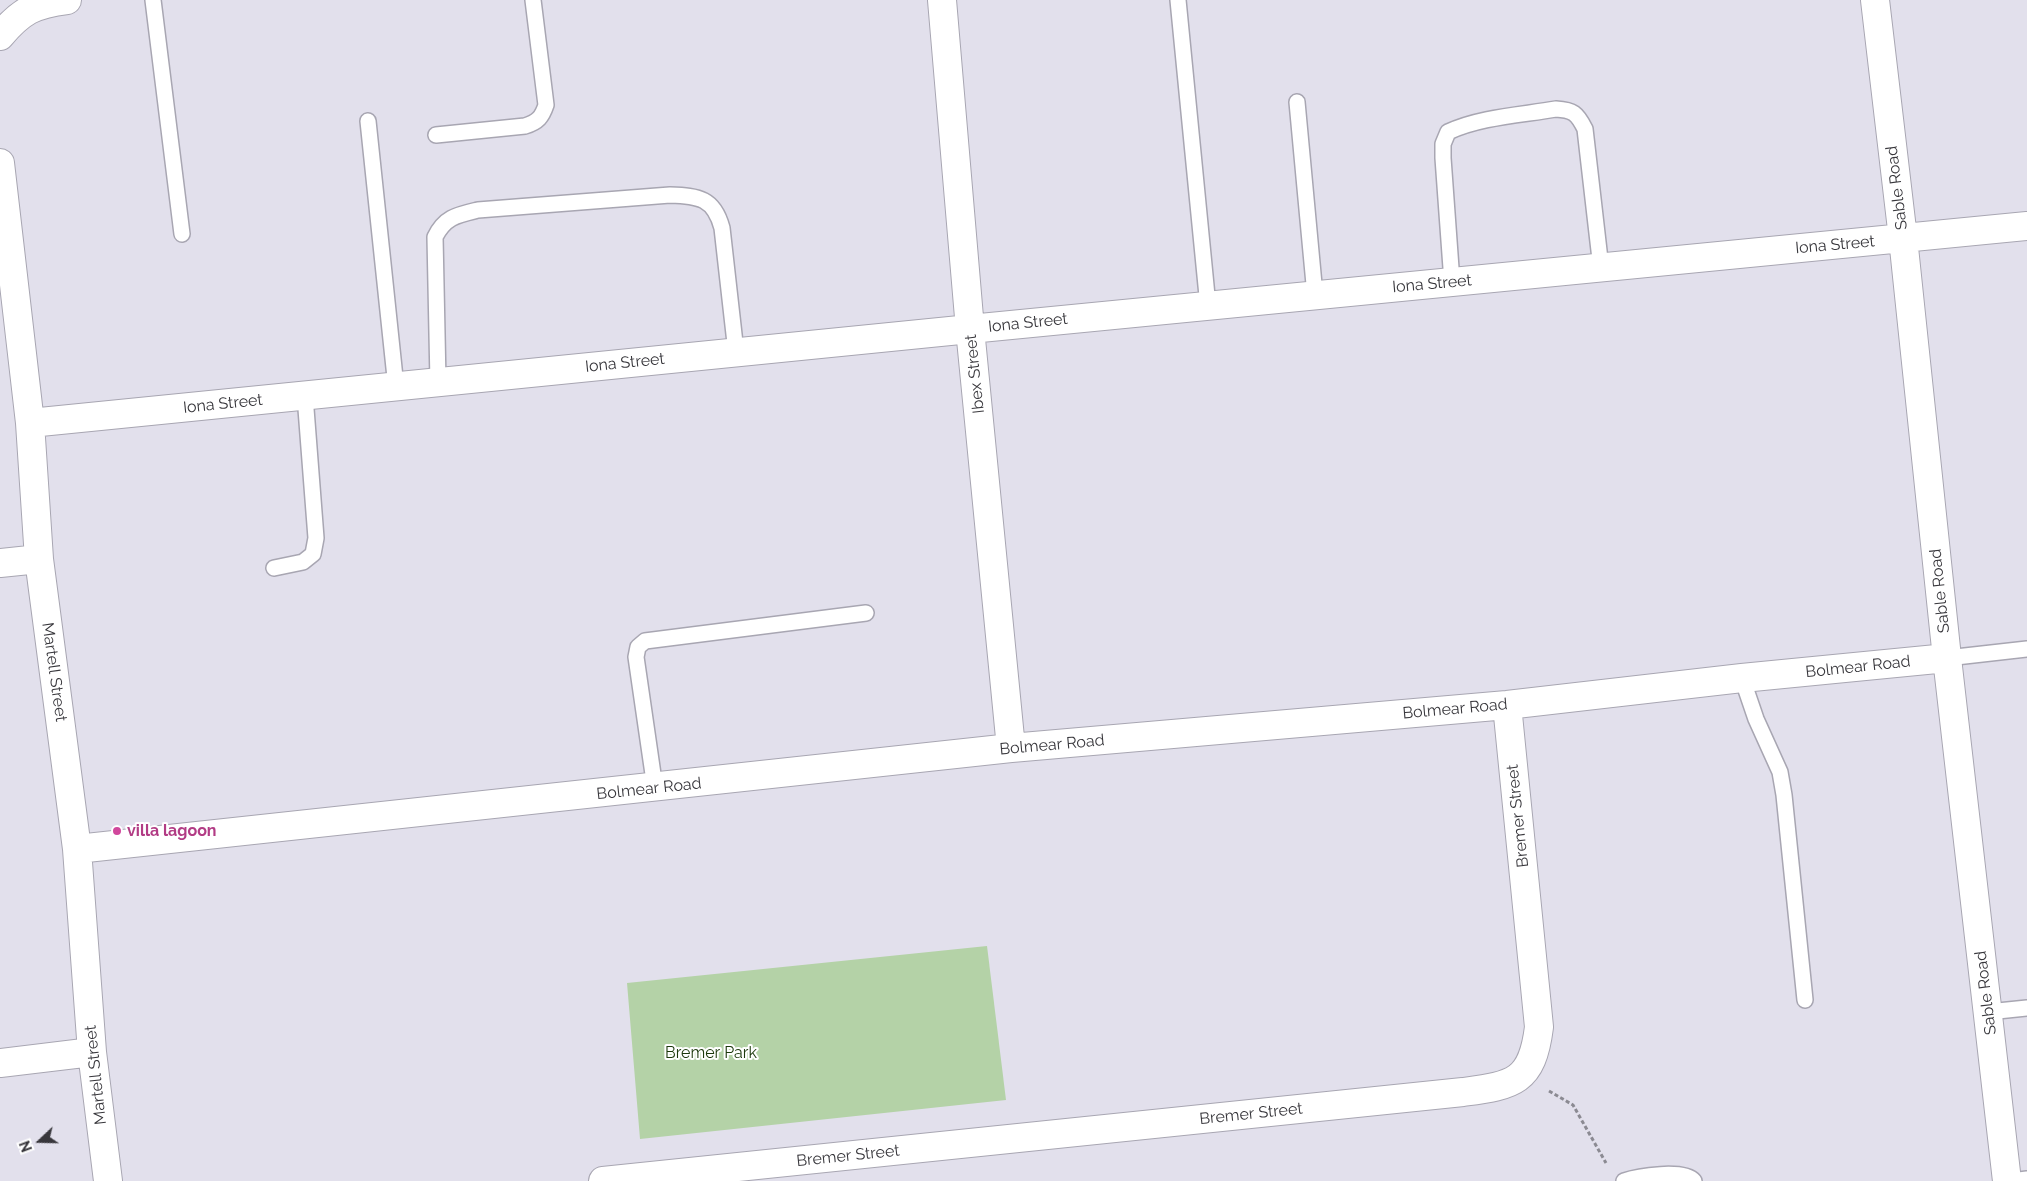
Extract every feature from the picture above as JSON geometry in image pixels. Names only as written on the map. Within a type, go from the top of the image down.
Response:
[{"type":"street","points":[[0,36],[14,19],[33,8],[44,3],[67,0]]},
{"type":"street","name":"Ibex Street","points":[[942,0],[970,329],[1011,748]]},
{"type":"street","name":"Sable Road","points":[[1875,0],[1903,238],[1947,658],[2007,1181]]},
{"type":"street","name":"Martell Street","points":[[0,163],[30,424],[38,558],[77,849],[92,1052],[108,1181]]},
{"type":"street","name":"Iona Street","points":[[30,424],[736,352],[2027,226]]},
{"type":"street","points":[[0,563],[38,558]]},
{"type":"street","name":"Bolmear Road","points":[[77,849],[1011,748],[1507,705],[1742,678],[1947,658]]},
{"type":"street","name":"Bremer Street","points":[[603,1181],[1463,1092],[1500,1087],[1523,1075],[1536,1050],[1540,1027],[1507,705]]},
{"type":"street","points":[[0,1063],[92,1052]]},
{"type":"lane","points":[[153,0],[182,234]]},
{"type":"lane","points":[[436,135],[525,126],[535,123],[542,116],[546,105],[533,0]]},
{"type":"lane","points":[[1178,0],[1208,306]]},
{"type":"lane","points":[[1296,102],[1315,295]]},
{"type":"lane","points":[[1452,282],[1443,158],[1443,144],[1448,132],[1476,123],[1556,109],[1569,110],[1579,116],[1585,128],[1601,268]]},
{"type":"lane","points":[[368,121],[396,387]]},
{"type":"lane","points":[[438,382],[435,237],[441,225],[450,219],[478,210],[670,196],[692,196],[704,200],[712,206],[719,216],[722,228],[736,352]]},
{"type":"lane","points":[[274,568],[303,562],[313,554],[316,538],[305,396]]},
{"type":"lane","points":[[655,788],[636,657],[638,647],[645,641],[866,614]]},
{"type":"lane","name":"Bolmear Road","points":[[1947,658],[2027,649]]},
{"type":"lane","points":[[1742,678],[1756,719],[1780,772],[1805,1000]]},
{"type":"lane","points":[[1988,1012],[2027,1008]]},
{"type":"lane","points":[[1624,1181],[1671,1175],[1683,1175],[1692,1178],[1694,1181]]},
{"type":"lane","points":[[2011,1181],[2027,1179]]},
{"type":"path","points":[[1523,1075],[1573,1105],[1606,1164]]},
{"type":"green space","name":"Bremer Park","points":[[987,946],[1006,1100],[640,1139],[627,983]]},
{"type":"place","name":"villa lagoon","points":[[117,831]]}]
